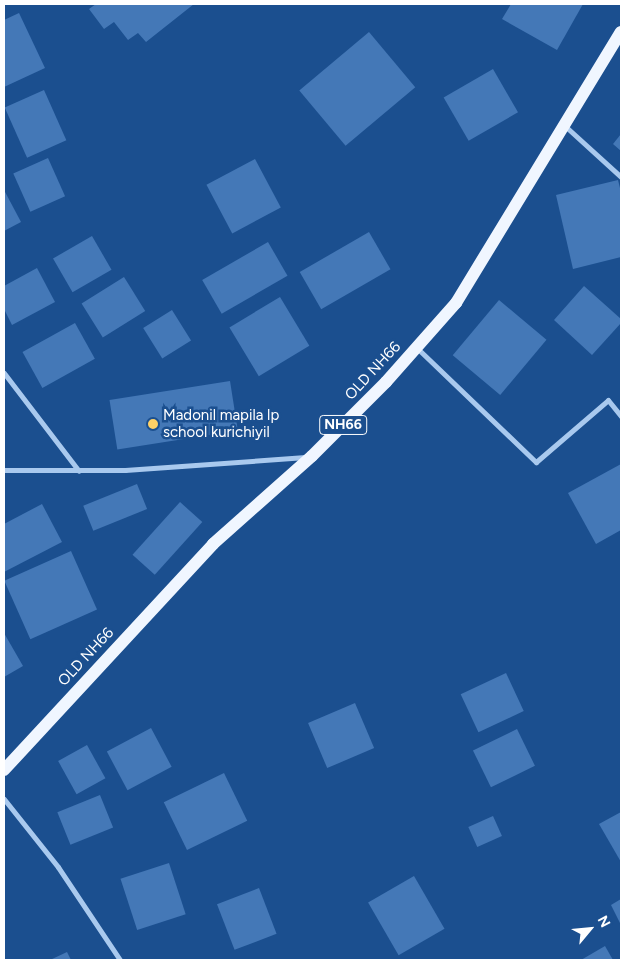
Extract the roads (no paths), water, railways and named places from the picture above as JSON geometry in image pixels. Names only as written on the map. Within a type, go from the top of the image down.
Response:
[{"type":"main road","name":"OLD NH66","points":[[4,770],[213,544],[312,456],[386,382],[456,303],[621,32]]},
{"type":"street","points":[[565,126],[621,177]]},
{"type":"street","points":[[417,348],[536,462],[608,400],[621,416]]},
{"type":"street","points":[[4,373],[79,471]]},
{"type":"street","points":[[4,470],[125,470],[312,456]]},
{"type":"street","points":[[4,799],[58,867],[120,960]]},
{"type":"place","name":"Madonil mapila lp school kurichiyil","points":[[153,424]]}]
